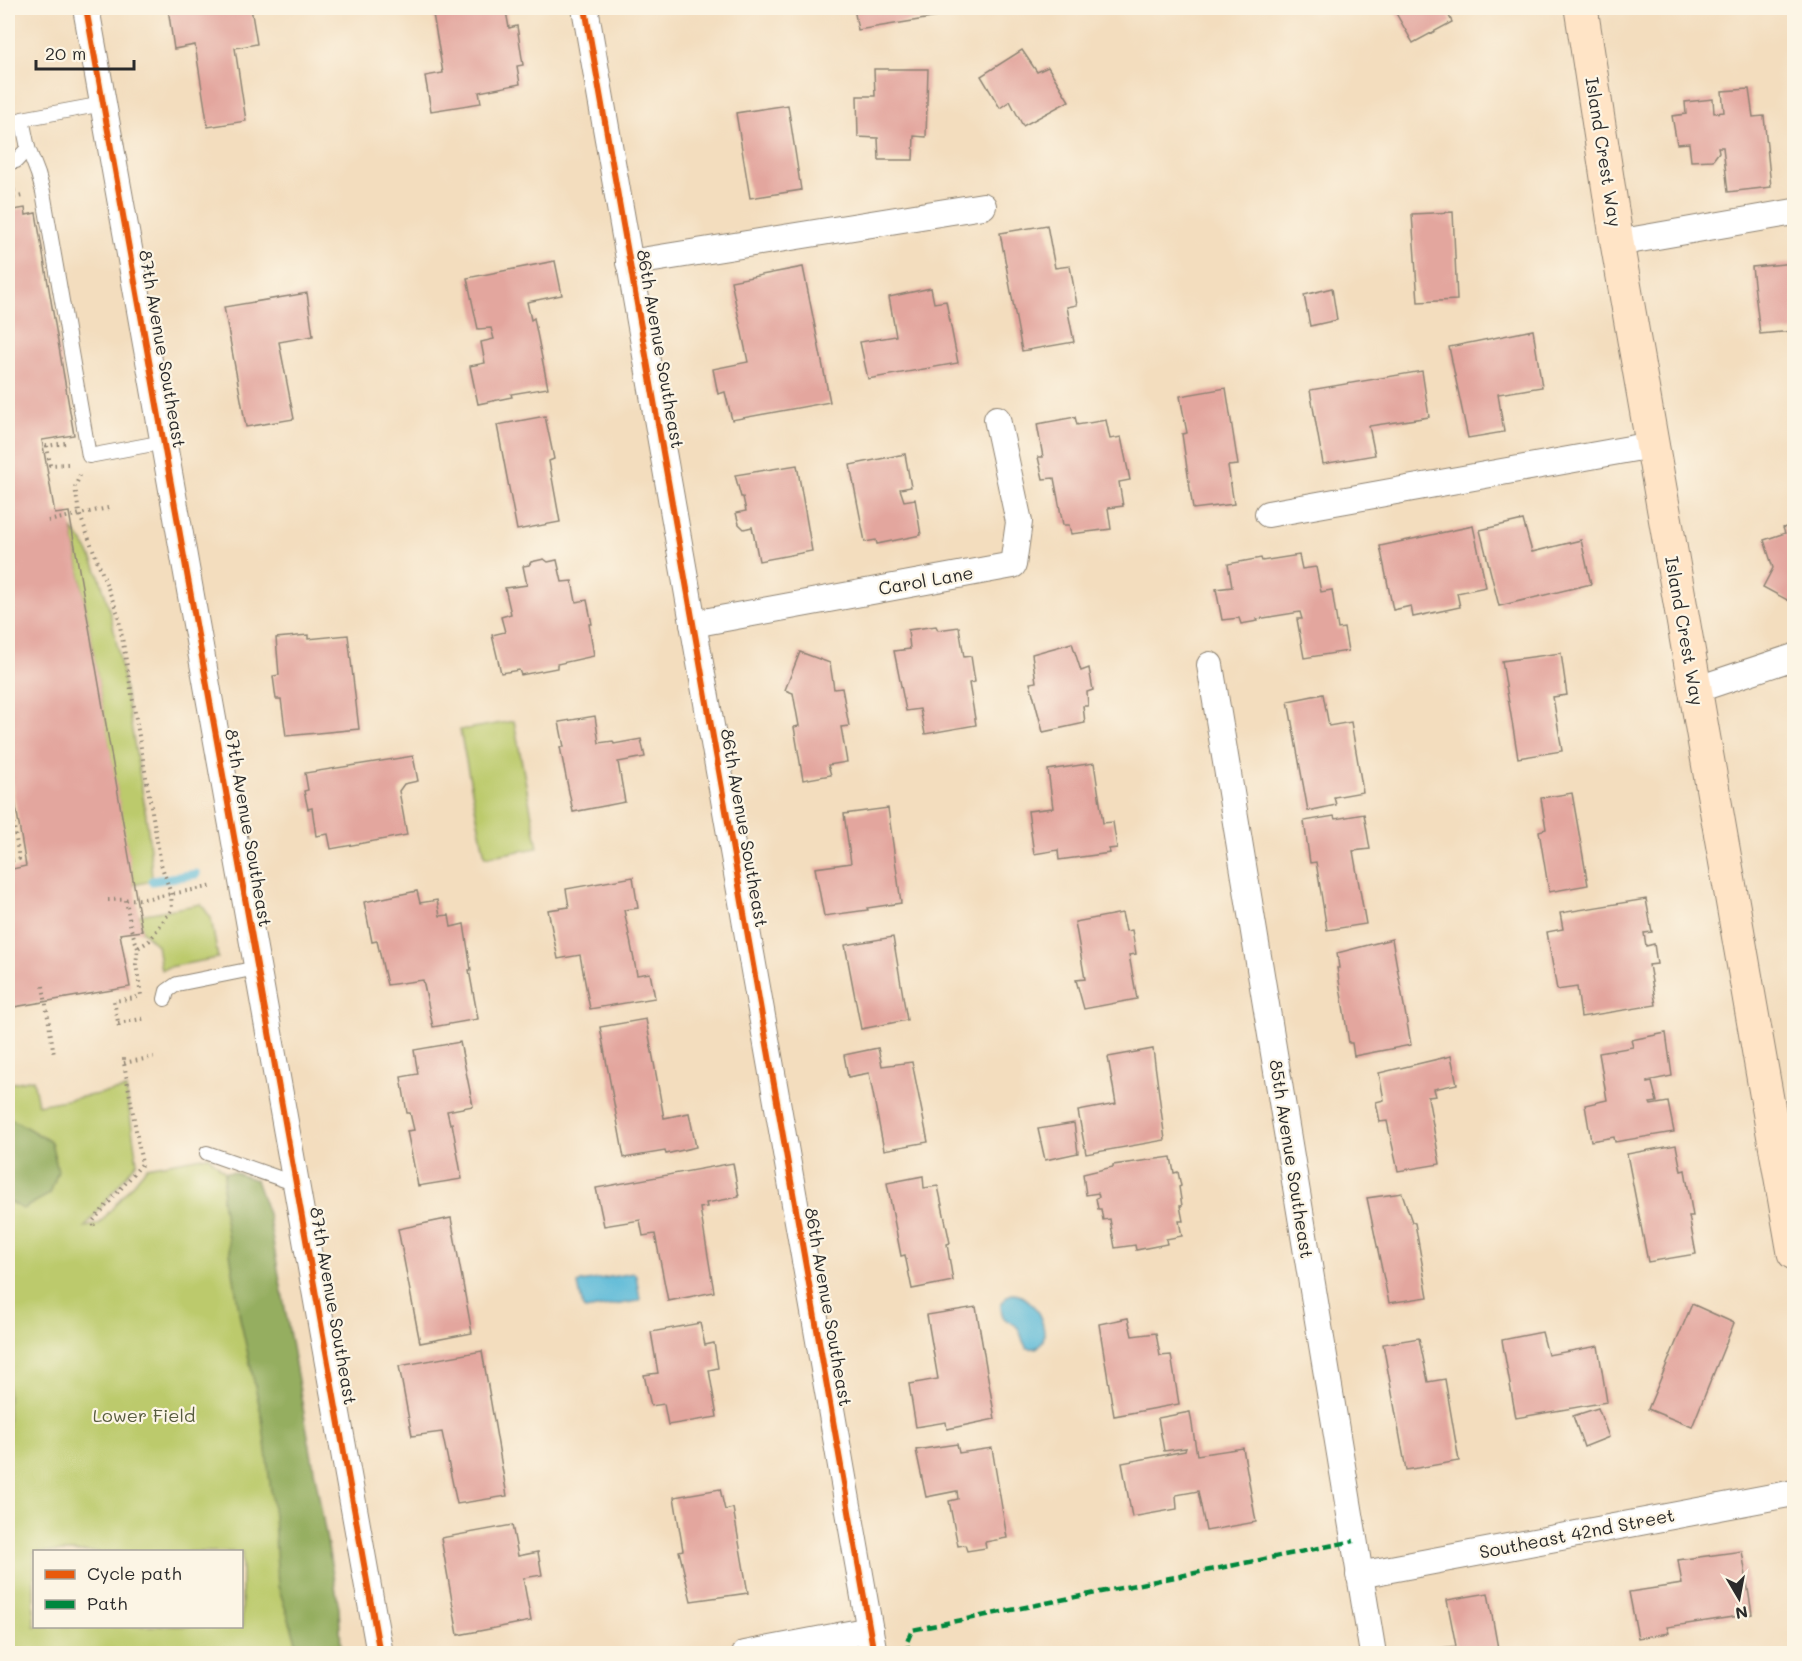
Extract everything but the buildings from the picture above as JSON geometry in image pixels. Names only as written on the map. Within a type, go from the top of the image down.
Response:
[{"type":"main road","name":"Island Crest Way","points":[[1581,8],[1617,243],[1794,1253]]},
{"type":"street","name":"87th Avenue Southeast","points":[[86,8],[380,1653]]},
{"type":"street","name":"86th Avenue Southeast","points":[[585,8],[872,1642]]},
{"type":"street","points":[[629,263],[983,206]]},
{"type":"street","points":[[1617,243],[1794,213]]},
{"type":"street","name":"Carol Lane","points":[[693,624],[1013,565],[1019,522],[997,419]]},
{"type":"street","points":[[1268,514],[1652,445]]},
{"type":"street","points":[[1695,690],[1794,657]]},
{"type":"street","name":"85th Avenue Southeast","points":[[1210,665],[1372,1653]]},
{"type":"street","name":"Southeast 42nd Street","points":[[1359,1575],[1794,1493]]},
{"type":"street","points":[[745,1653],[872,1642]]},
{"type":"lane","points":[[103,104],[22,119],[28,148],[43,192],[86,462],[164,442]]},
{"type":"lane","points":[[8,162],[16,161],[28,148]]},
{"type":"lane","points":[[165,999],[167,991],[177,984],[257,968]]},
{"type":"lane","points":[[207,1153],[296,1184]]},
{"type":"path","points":[[55,438],[57,445]]},
{"type":"path","points":[[69,442],[47,446],[50,465],[86,462],[75,487],[79,513],[118,614],[161,864],[171,894],[172,909],[149,941],[138,948]]},
{"type":"path","points":[[48,520],[111,506]]},
{"type":"path","points":[[8,787],[20,859],[8,861]]},
{"type":"path","points":[[108,900],[144,899],[242,881]]},
{"type":"path","points":[[126,900],[131,929],[138,948],[136,964],[141,995],[114,1001],[119,1025],[147,1018]]},
{"type":"path","points":[[43,986],[54,1055]]},
{"type":"path","points":[[94,1226],[93,1221],[142,1164],[124,1057]]},
{"type":"path","points":[[124,1063],[154,1058]]},
{"type":"green space","points":[[72,529],[85,546],[96,567],[112,618],[137,759],[147,820],[152,881],[133,885]]},
{"type":"green space","points":[[514,721],[538,848],[485,857],[460,730]]},
{"type":"green space","points":[[201,904],[211,918],[218,958],[161,970],[157,945],[142,931],[139,915]]},
{"type":"green space","name":"Lower Field","points":[[33,1079],[38,1105],[126,1089],[137,1162],[85,1227],[99,1224],[147,1167],[208,1156],[225,1172],[222,1199],[241,1196],[326,1653],[8,1654],[8,1084]]},
{"type":"green space","points":[[8,1118],[51,1142],[58,1171],[50,1194],[23,1209],[8,1201]]},
{"type":"green space","points":[[225,1172],[233,1172],[256,1180],[268,1214],[339,1608],[341,1648],[320,1653],[300,1653],[278,1586],[274,1516],[262,1418],[240,1318],[222,1200]]},
{"type":"water","points":[[634,1273],[640,1299],[638,1301],[585,1310],[583,1308],[578,1284]]},
{"type":"water","points":[[1012,1294],[1031,1303],[1038,1313],[1044,1334],[1042,1342],[1037,1347],[1027,1348],[1016,1326],[1003,1316],[1001,1304],[1007,1296]]},
{"type":"waterway","points":[[152,881],[196,874]]},
{"type":"marked path","points":[[909,1654],[907,1642],[912,1630],[1354,1541]]},
{"type":"cycle path","points":[[86,8],[380,1654]]},
{"type":"cycle path","points":[[585,8],[874,1654]]}]
